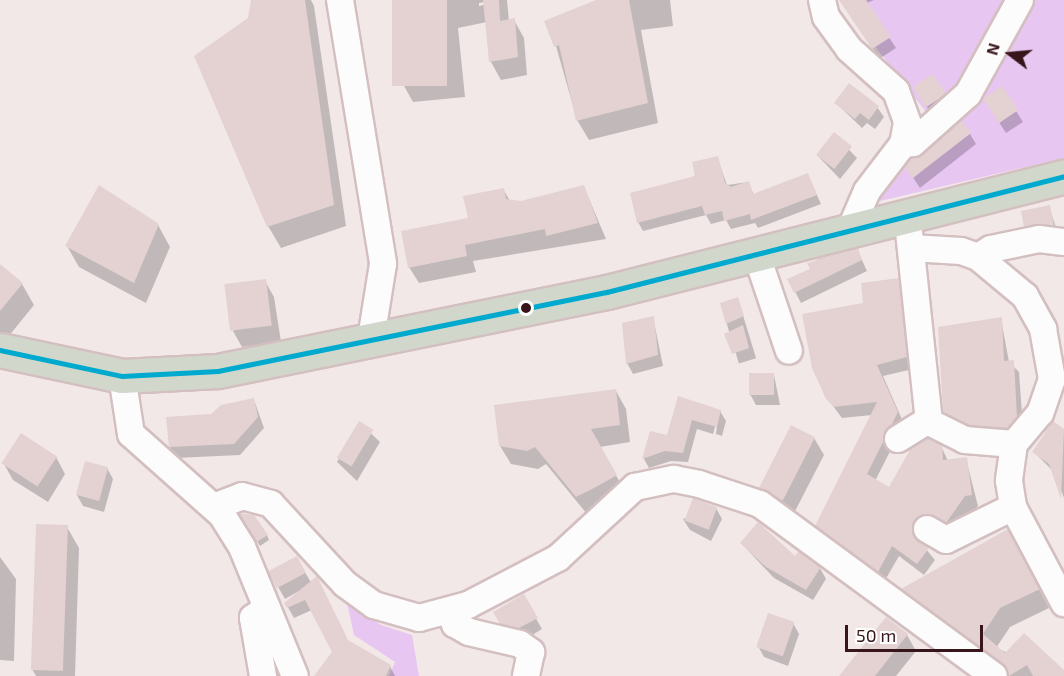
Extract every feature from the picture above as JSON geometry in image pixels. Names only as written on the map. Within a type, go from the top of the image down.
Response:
[{"type":"highway","points":[[0,350],[122,376],[218,371],[607,292],[851,228],[1064,176]]},
{"type":"street","points":[[340,0],[383,264],[371,339]]},
{"type":"street","points":[[822,0],[826,17],[849,49],[896,91],[907,122],[903,144],[867,191],[851,228]]},
{"type":"street","points":[[903,144],[913,143],[968,94],[1020,0]]},
{"type":"street","points":[[907,214],[928,420]]},
{"type":"street","points":[[978,257],[991,249],[1039,239],[1064,242]]},
{"type":"street","points":[[911,249],[961,251],[978,257],[1025,296],[1051,355],[1047,399],[1014,444],[1008,464],[1013,507],[1064,603]]},
{"type":"street","points":[[756,253],[789,351]]},
{"type":"street","points":[[122,376],[131,434],[214,507],[242,547],[295,676]]},
{"type":"street","points":[[898,439],[928,420]]},
{"type":"street","points":[[928,420],[964,440],[1014,444]]},
{"type":"street","points":[[214,507],[229,497],[259,499],[271,504],[345,584],[374,605],[419,618],[451,612],[558,558],[635,487],[675,479],[760,504],[994,676]]},
{"type":"street","points":[[927,529],[946,540],[1013,507]]},
{"type":"street","points":[[263,676],[253,618],[267,609]]},
{"type":"street","points":[[451,612],[455,624],[470,632],[520,644],[531,652],[526,676]]},
{"type":"shaded area","points":[[839,0],[1064,0],[1064,158],[876,202],[934,122]]},
{"type":"shaded area","points":[[347,603],[381,625],[412,635],[419,676],[389,676],[395,662],[354,635]]},
{"type":"building","points":[[251,0],[305,0],[334,205],[267,227],[194,56],[248,18]]},
{"type":"building","points":[[392,0],[447,0],[447,86],[392,86]]},
{"type":"building","points":[[483,0],[499,0],[500,21],[515,18],[518,57],[489,62]]},
{"type":"building","points":[[596,0],[629,0],[648,103],[576,121],[559,45],[554,47],[544,21]]},
{"type":"building","points":[[839,0],[866,0],[891,37],[872,49]]},
{"type":"building","points":[[933,74],[946,94],[926,107],[913,87]]},
{"type":"building","points":[[849,83],[879,106],[869,120],[860,113],[855,119],[834,103]]},
{"type":"building","points":[[1002,86],[1018,110],[999,123],[983,99]]},
{"type":"building","points":[[961,120],[971,133],[913,178],[904,167]]},
{"type":"building","points":[[834,132],[852,146],[834,169],[816,155]]},
{"type":"building","points":[[718,156],[725,183],[731,187],[749,181],[753,194],[808,173],[817,195],[751,220],[750,214],[724,221],[722,211],[705,215],[702,206],[637,223],[630,193],[695,176],[692,162]]},
{"type":"building","points":[[99,185],[159,224],[134,283],[65,246]]},
{"type":"building","points":[[584,185],[598,223],[546,236],[545,229],[465,245],[467,256],[408,268],[401,231],[468,218],[463,196],[504,188],[506,199],[521,201]]},
{"type":"building","points":[[1050,205],[1054,226],[1024,227],[1021,211]]},
{"type":"building","points":[[858,248],[862,260],[794,293],[787,279],[810,269],[807,263]]},
{"type":"building","points":[[0,264],[23,283],[0,311]]},
{"type":"building","points":[[899,278],[907,357],[877,365],[898,412],[867,474],[889,487],[911,448],[928,438],[942,445],[943,460],[967,457],[972,495],[965,496],[946,523],[928,514],[914,521],[914,536],[929,548],[917,564],[892,546],[878,572],[815,526],[877,402],[834,407],[826,399],[812,368],[802,314],[863,303],[861,283]]},
{"type":"building","points":[[266,279],[272,326],[230,331],[224,284]]},
{"type":"building","points":[[738,297],[744,316],[726,324],[720,303]]},
{"type":"building","points":[[654,316],[658,355],[626,364],[622,323]]},
{"type":"building","points":[[1002,317],[1004,361],[1014,360],[1017,417],[1008,428],[969,425],[943,412],[938,327]]},
{"type":"building","points":[[743,325],[749,348],[732,354],[724,334]]},
{"type":"building","points":[[749,373],[774,373],[774,395],[749,395]]},
{"type":"building","points":[[616,389],[620,425],[591,429],[617,475],[576,497],[535,447],[527,451],[499,446],[494,405]]},
{"type":"building","points":[[678,396],[721,410],[717,427],[692,420],[683,453],[665,451],[642,459],[650,431],[667,435]]},
{"type":"building","points":[[254,398],[258,417],[234,444],[169,447],[166,417],[211,414],[221,405]]},
{"type":"building","points":[[359,421],[374,430],[351,467],[337,458]]},
{"type":"building","points":[[1053,421],[1064,429],[1061,499],[1049,464],[1032,452]]},
{"type":"building","points":[[791,425],[815,437],[783,501],[759,488]]},
{"type":"building","points":[[21,433],[57,456],[37,487],[1,463]]},
{"type":"building","points":[[85,461],[108,467],[99,501],[76,495]]},
{"type":"building","points":[[693,498],[717,507],[709,530],[684,520]]},
{"type":"building","points":[[239,513],[254,515],[268,535],[256,542]]},
{"type":"building","points":[[758,522],[795,556],[799,551],[821,567],[806,590],[766,567],[740,543]]},
{"type":"building","points":[[36,524],[68,525],[63,671],[31,670]]},
{"type":"building","points":[[1008,529],[1040,589],[1000,608],[983,634],[1005,653],[1024,633],[1064,670],[1064,676],[1033,676],[1027,665],[1009,676],[1003,664],[901,589]]},
{"type":"building","points":[[297,556],[306,573],[277,588],[268,571]]},
{"type":"building","points":[[317,576],[348,640],[391,665],[386,676],[314,676],[332,652],[305,600],[287,608],[284,603]]},
{"type":"building","points":[[524,594],[538,618],[519,628],[500,624],[493,612]]},
{"type":"building","points":[[768,613],[794,622],[783,656],[756,647]]},
{"type":"building","points":[[886,617],[908,634],[875,676],[839,676]]},
{"type":"transit line","points":[[0,350],[122,376],[218,371],[607,292],[1064,176]]}]
